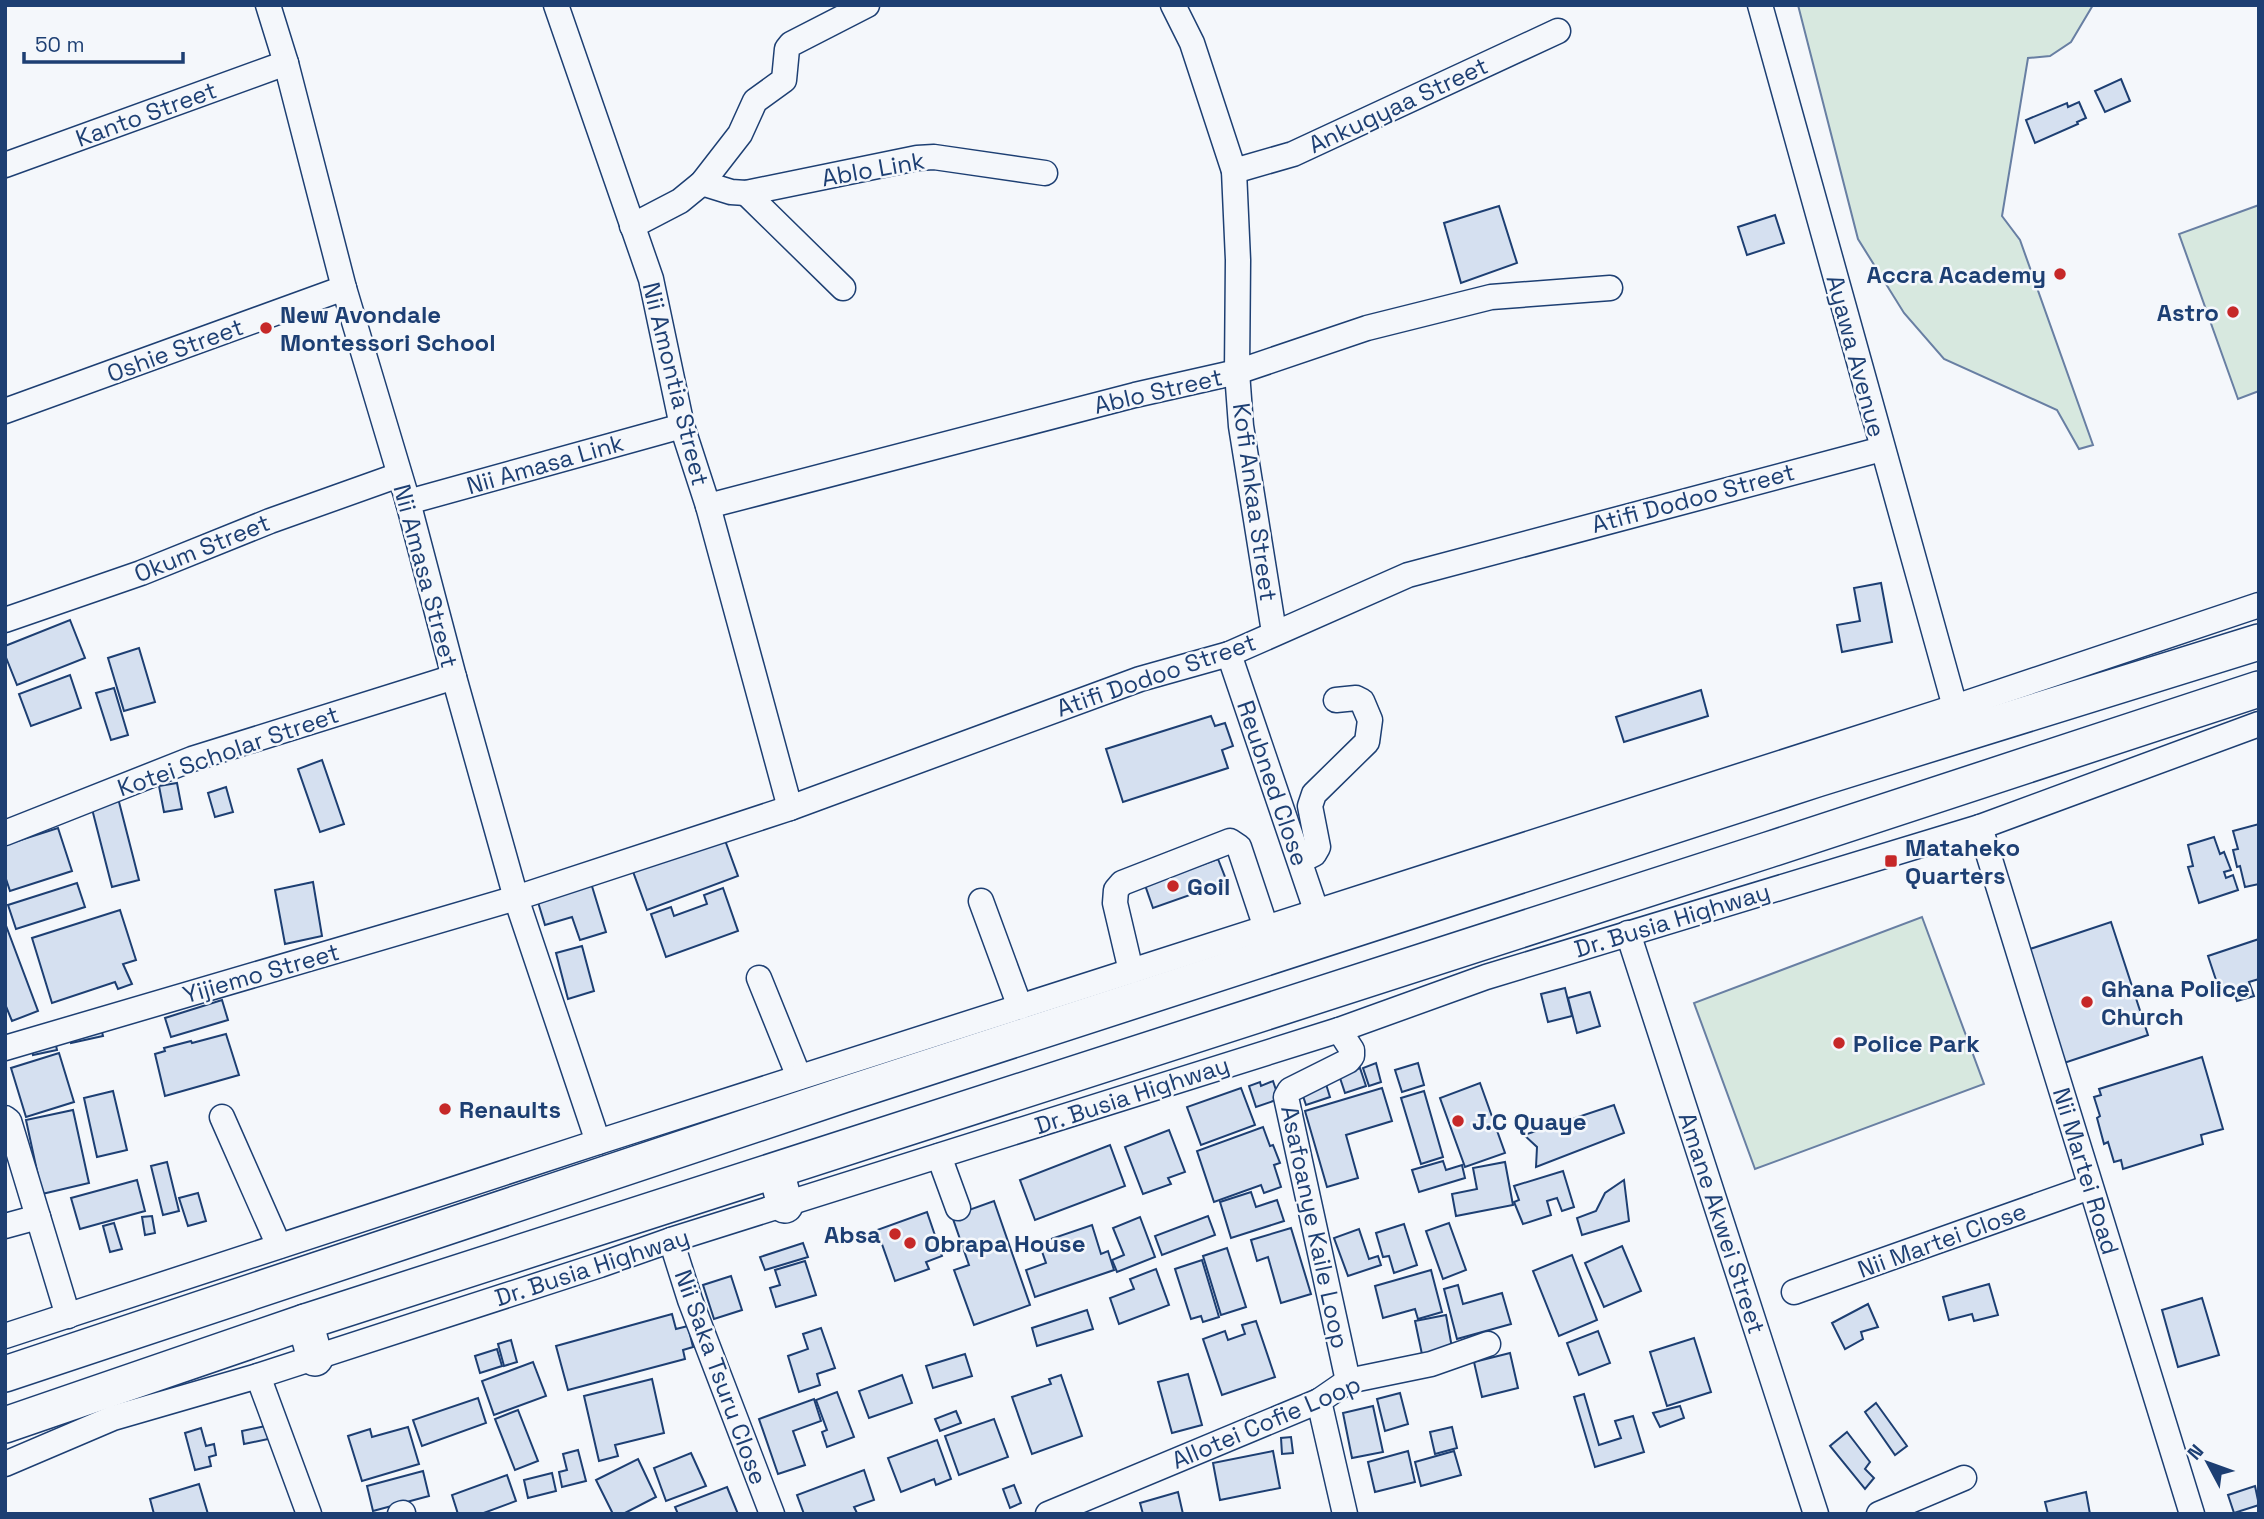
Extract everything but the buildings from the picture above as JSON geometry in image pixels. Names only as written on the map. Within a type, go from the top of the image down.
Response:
[{"type":"highway","points":[[5,1374],[846,1094],[1817,779],[2259,642]]},
{"type":"highway","name":"Dr. Busia Highway","points":[[5,1424],[305,1322],[2259,689]]},
{"type":"highway","points":[[776,1171],[785,1205]]},
{"type":"highway","points":[[305,1322],[315,1358]]},
{"type":"street","name":"Nii Amasa Street","points":[[268,5],[286,63],[344,288],[408,502],[516,898],[598,1142]]},
{"type":"street","name":"Nii Amontia Street","points":[[556,5],[651,279],[682,426],[708,506],[790,808]]},
{"type":"street","points":[[632,226],[680,201],[702,183],[740,134],[755,101],[784,80],[791,44],[867,5]]},
{"type":"street","name":"Kofi Ankaa Street","points":[[1173,5],[1192,43],[1234,172],[1238,260],[1237,372],[1241,426],[1274,632]]},
{"type":"street","name":"Ayawa Avenue","points":[[1760,5],[1955,707]]},
{"type":"street","name":"Ankugyaa Street","points":[[1234,172],[1293,154],[1558,31]]},
{"type":"street","name":"Kanto Street","points":[[5,165],[286,63]]},
{"type":"street","name":"Ablo Link","points":[[702,183],[731,192],[746,193],[925,158],[1045,173]]},
{"type":"street","points":[[746,193],[843,288]]},
{"type":"street","name":"Oshie Street","points":[[5,411],[344,288]]},
{"type":"street","name":"Ablo Street","points":[[708,506],[1135,395],[1237,372],[1367,328],[1491,297],[1610,288]]},
{"type":"street","name":"Nii Amasa Link","points":[[408,502],[682,426]]},
{"type":"street","name":"Atifi Dodoo Street","points":[[516,898],[790,808],[1140,679],[1229,654],[1408,575],[1882,449]]},
{"type":"street","name":"Okum Street","points":[[5,620],[141,573],[270,521],[399,475]]},
{"type":"street","points":[[5,1336],[799,1077],[1955,707],[2259,606]]},
{"type":"street","name":"Reubned Close","points":[[1229,654],[1317,913]]},
{"type":"street","name":"Kotei Scholar Street","points":[[5,833],[192,759],[454,677]]},
{"type":"street","points":[[1300,861],[1314,854],[1318,847],[1310,806],[1314,794],[1363,747],[1370,736],[1370,720],[1362,701],[1356,698],[1336,700]]},
{"type":"street","name":"Dr. Busia Highway","points":[[5,1464],[113,1418],[257,1377],[671,1240],[1339,1030],[1486,977],[1980,827],[2259,724]]},
{"type":"street","name":"Nii Martei Road","points":[[1980,827],[2192,1514]]},
{"type":"street","points":[[1131,971],[1115,903],[1116,890],[1122,883],[1230,841],[1239,847],[1266,928]]},
{"type":"street","name":"Yijiemo Street","points":[[5,1048],[516,898]]},
{"type":"street","points":[[981,901],[1020,1007]]},
{"type":"street","name":"Amane Akwei Street","points":[[1628,933],[1816,1514]]},
{"type":"street","points":[[759,978],[799,1077]]},
{"type":"street","name":"Asafoanye Kaile Loop","points":[[1339,1030],[1352,1050],[1352,1056],[1348,1061],[1290,1090],[1286,1097],[1348,1381]]},
{"type":"street","points":[[222,1117],[279,1246]]},
{"type":"street","points":[[5,1118],[9,1121],[68,1316]]},
{"type":"street","points":[[939,1156],[958,1208]]},
{"type":"street","name":"Nii Martei Close","points":[[1794,1292],[2090,1187]]},
{"type":"street","points":[[5,1226],[38,1217]]},
{"type":"street","name":"Nii Saka Tsuru Close","points":[[671,1240],[690,1300],[772,1514]]},
{"type":"street","name":"Allotei Cofie Loop","points":[[1063,1511],[1319,1401],[1348,1381],[1431,1364],[1488,1344]]},
{"type":"street","points":[[257,1377],[309,1514]]},
{"type":"street","points":[[1319,1401],[1345,1514]]},
{"type":"street","points":[[1879,1514],[1964,1479]]},
{"type":"shaded area","points":[[1798,5],[2093,5],[2071,42],[2050,56],[2028,58],[2002,216],[2020,240],[2093,445],[2079,449],[2057,410],[1944,359],[1904,313],[1858,239]]},
{"type":"shaded area","name":"Astro","points":[[2259,205],[2259,391],[2238,399],[2179,234]]},
{"type":"shaded area","name":"Police Park","points":[[1922,917],[1984,1084],[1755,1169],[1694,1003]]},
{"type":"place","name":"Accra Academy","points":[[2060,274]]},
{"type":"place","name":"Astro","points":[[2233,312]]},
{"type":"place","name":"New Avondale Montessori School","points":[[266,328]]},
{"type":"place","name":"Mataheko Quarters","points":[[1891,861]]},
{"type":"place","name":"Goil","points":[[1173,886]]},
{"type":"place","name":"Ghana Police Church","points":[[2087,1002]]},
{"type":"place","name":"Police Park","points":[[1839,1043]]},
{"type":"place","name":"Renaults","points":[[445,1109]]},
{"type":"place","name":"J.C Quaye","points":[[1458,1121]]},
{"type":"place","name":"Absa","points":[[895,1234]]},
{"type":"place","name":"Obrapa House","points":[[910,1243]]}]
